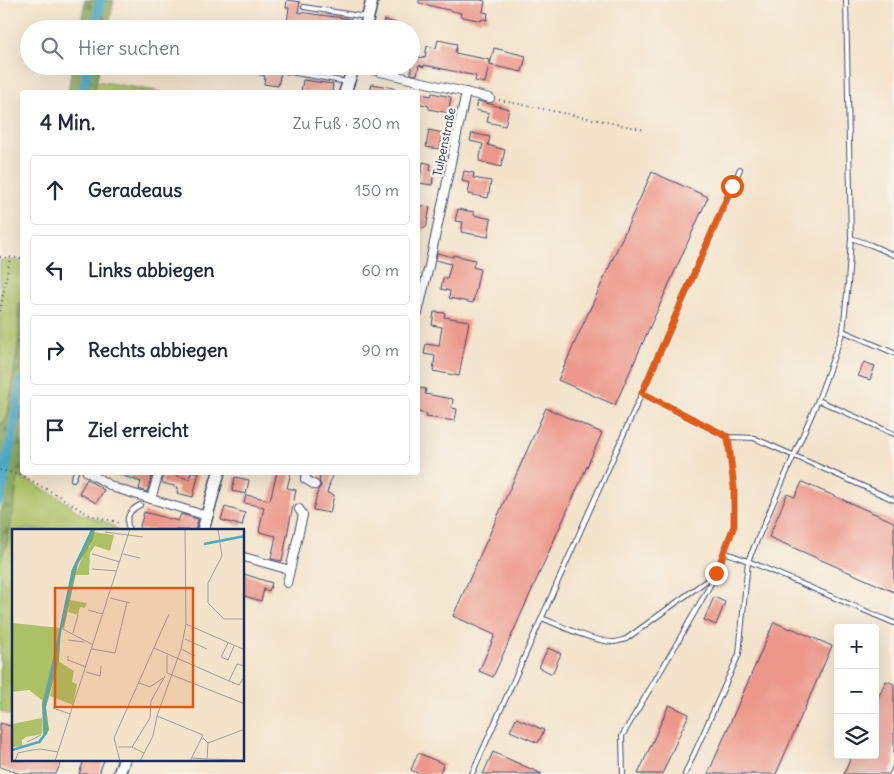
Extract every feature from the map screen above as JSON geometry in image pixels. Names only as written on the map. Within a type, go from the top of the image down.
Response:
[{"type":"main road","points":[[367,20],[372,0]]},
{"type":"main road","points":[[347,87],[352,75]]},
{"type":"main road","points":[[202,529],[218,475]]},
{"type":"main road","points":[[119,774],[123,762]]},
{"type":"street","name":"Tulpenstraße","points":[[393,75],[490,98]]},
{"type":"street","name":"Tulpenstraße","points":[[420,304],[466,92]]},
{"type":"street","points":[[92,475],[115,488],[207,516]]},
{"type":"street","points":[[151,499],[158,475]]},
{"type":"street","points":[[306,475],[305,479],[315,485]]},
{"type":"street","points":[[287,583],[303,515],[298,509]]},
{"type":"street","points":[[245,557],[290,570]]},
{"type":"lane","points":[[685,774],[739,654],[748,561],[818,400],[844,331],[851,238],[846,0]]},
{"type":"lane","points":[[304,7],[368,17]]},
{"type":"lane","points":[[300,75],[347,87]]},
{"type":"lane","points":[[472,774],[740,169]]},
{"type":"lane","points":[[851,238],[894,255]]},
{"type":"lane","points":[[844,331],[894,353]]},
{"type":"lane","points":[[642,393],[728,437],[754,438],[894,500]]},
{"type":"lane","points":[[818,400],[894,434]]},
{"type":"lane","points":[[623,774],[622,736],[716,573],[734,526],[734,488],[728,437]]},
{"type":"lane","points":[[73,479],[75,475]]},
{"type":"lane","points":[[128,528],[130,513],[135,507],[140,505]]},
{"type":"lane","points":[[724,552],[894,623]]},
{"type":"lane","points":[[542,618],[588,636],[615,642],[626,639],[716,573]]},
{"type":"path","points":[[490,98],[646,130]]},
{"type":"path","points":[[0,257],[20,258]]},
{"type":"path","points":[[0,311],[10,258]]},
{"type":"path","points":[[0,470],[20,475],[60,496],[79,509],[128,528]]},
{"type":"green space","points":[[85,0],[114,0],[110,20],[82,20]]},
{"type":"green space","points":[[71,75],[98,75],[94,90],[68,90]]},
{"type":"green space","points":[[97,81],[149,90],[95,90]]},
{"type":"green space","points":[[0,260],[20,261],[19,339],[8,416],[0,427]]},
{"type":"green space","points":[[20,303],[20,475],[24,475],[18,477],[9,536],[0,562],[0,427],[8,416],[19,339]]},
{"type":"green space","points":[[18,477],[64,500],[80,513],[105,522],[117,529],[12,529],[12,716],[0,711],[0,562],[9,536]]},
{"type":"building","points":[[287,0],[300,2],[298,12],[351,20],[287,20],[289,8],[286,8]]},
{"type":"building","points":[[419,0],[485,1],[483,12],[488,13],[487,20],[482,19],[481,21],[460,16],[461,13],[419,3]]},
{"type":"building","points":[[438,40],[457,44],[455,53],[490,60],[485,83],[475,81],[476,76],[420,65],[420,57],[425,58],[427,46],[436,48]]},
{"type":"building","points":[[494,48],[526,56],[522,72],[490,65]]},
{"type":"building","points":[[260,75],[280,75],[278,86],[264,84],[265,76]]},
{"type":"building","points":[[303,80],[333,84],[332,90],[301,90]]},
{"type":"building","points":[[372,84],[394,88],[394,90],[370,90]]},
{"type":"building","points":[[420,93],[431,96],[432,93],[451,97],[448,113],[429,109],[429,106],[420,104]]},
{"type":"building","points":[[478,101],[509,109],[505,126],[487,122],[489,113],[476,110]]},
{"type":"building","points":[[429,130],[443,133],[440,149],[426,147]]},
{"type":"building","points":[[472,133],[490,137],[488,145],[505,150],[501,167],[479,161],[483,144],[470,141]]},
{"type":"building","points":[[423,162],[431,164],[430,170],[434,171],[432,185],[420,183]]},
{"type":"building","points":[[464,171],[474,173],[473,178],[491,181],[488,198],[468,194],[470,183],[462,181]]},
{"type":"building","points":[[652,172],[708,197],[615,405],[558,380]]},
{"type":"building","points":[[420,205],[430,207],[427,226],[420,231]]},
{"type":"building","points":[[458,209],[474,212],[474,215],[491,219],[488,237],[461,232],[463,222],[455,221]]},
{"type":"building","points":[[437,253],[475,260],[473,267],[480,269],[473,303],[449,298],[450,291],[441,289],[443,278],[447,279],[451,264],[436,260]]},
{"type":"building","points":[[434,312],[445,313],[444,317],[469,321],[459,376],[433,371],[435,356],[424,354],[426,344],[439,346],[442,327],[432,325]]},
{"type":"building","points":[[864,362],[875,366],[870,380],[858,376]]},
{"type":"building","points":[[420,388],[426,389],[425,394],[453,399],[452,408],[457,409],[455,421],[426,417],[427,414],[420,412]]},
{"type":"building","points":[[546,408],[602,433],[493,677],[479,671],[495,635],[453,616]]},
{"type":"building","points":[[121,475],[152,475],[147,492],[139,489],[141,482]]},
{"type":"building","points":[[163,475],[175,475],[189,479],[190,475],[198,475],[193,497],[177,493],[178,487],[162,483]]},
{"type":"building","points":[[276,475],[290,475],[287,488],[296,490],[282,561],[271,559],[276,536],[259,532],[264,507],[244,503],[246,495],[270,500]]},
{"type":"building","points":[[320,475],[332,475],[327,493],[334,495],[330,513],[313,510],[318,490],[321,486],[319,481]]},
{"type":"building","points":[[235,477],[249,480],[246,494],[232,491]]},
{"type":"building","points":[[87,479],[104,490],[96,503],[79,493]]},
{"type":"building","points":[[802,482],[894,522],[894,592],[769,537],[787,494],[795,497]]},
{"type":"building","points":[[225,507],[245,513],[242,526],[221,520]]},
{"type":"building","points":[[144,512],[178,521],[181,514],[198,519],[195,529],[139,529]]},
{"type":"building","points":[[245,574],[272,583],[269,591],[264,589],[261,601],[245,596]]},
{"type":"building","points":[[714,597],[725,602],[716,625],[704,620]]},
{"type":"building","points":[[774,622],[832,646],[776,774],[708,774]]},
{"type":"building","points":[[548,648],[561,654],[552,674],[539,667]]},
{"type":"building","points":[[886,681],[894,684],[894,763],[889,774],[844,774],[850,759],[879,759],[879,696]]},
{"type":"building","points":[[669,705],[689,714],[662,774],[638,774]]},
{"type":"building","points":[[516,718],[544,730],[538,743],[510,731]]},
{"type":"building","points":[[0,723],[12,726],[12,762],[61,762],[56,774],[21,774],[0,767]]},
{"type":"building","points":[[493,752],[542,774],[483,774]]},
{"type":"building","points":[[418,753],[444,764],[439,774],[420,774],[411,770]]},
{"type":"building","points":[[83,762],[103,762],[99,774],[79,774]]},
{"type":"waterway","points":[[97,20],[100,0]]},
{"type":"waterway","points":[[83,90],[86,75]]},
{"type":"waterway","points":[[0,500],[20,391]]},
{"type":"route","points":[[716,573],[734,526],[734,488],[728,437],[642,393],[732,186]]}]
